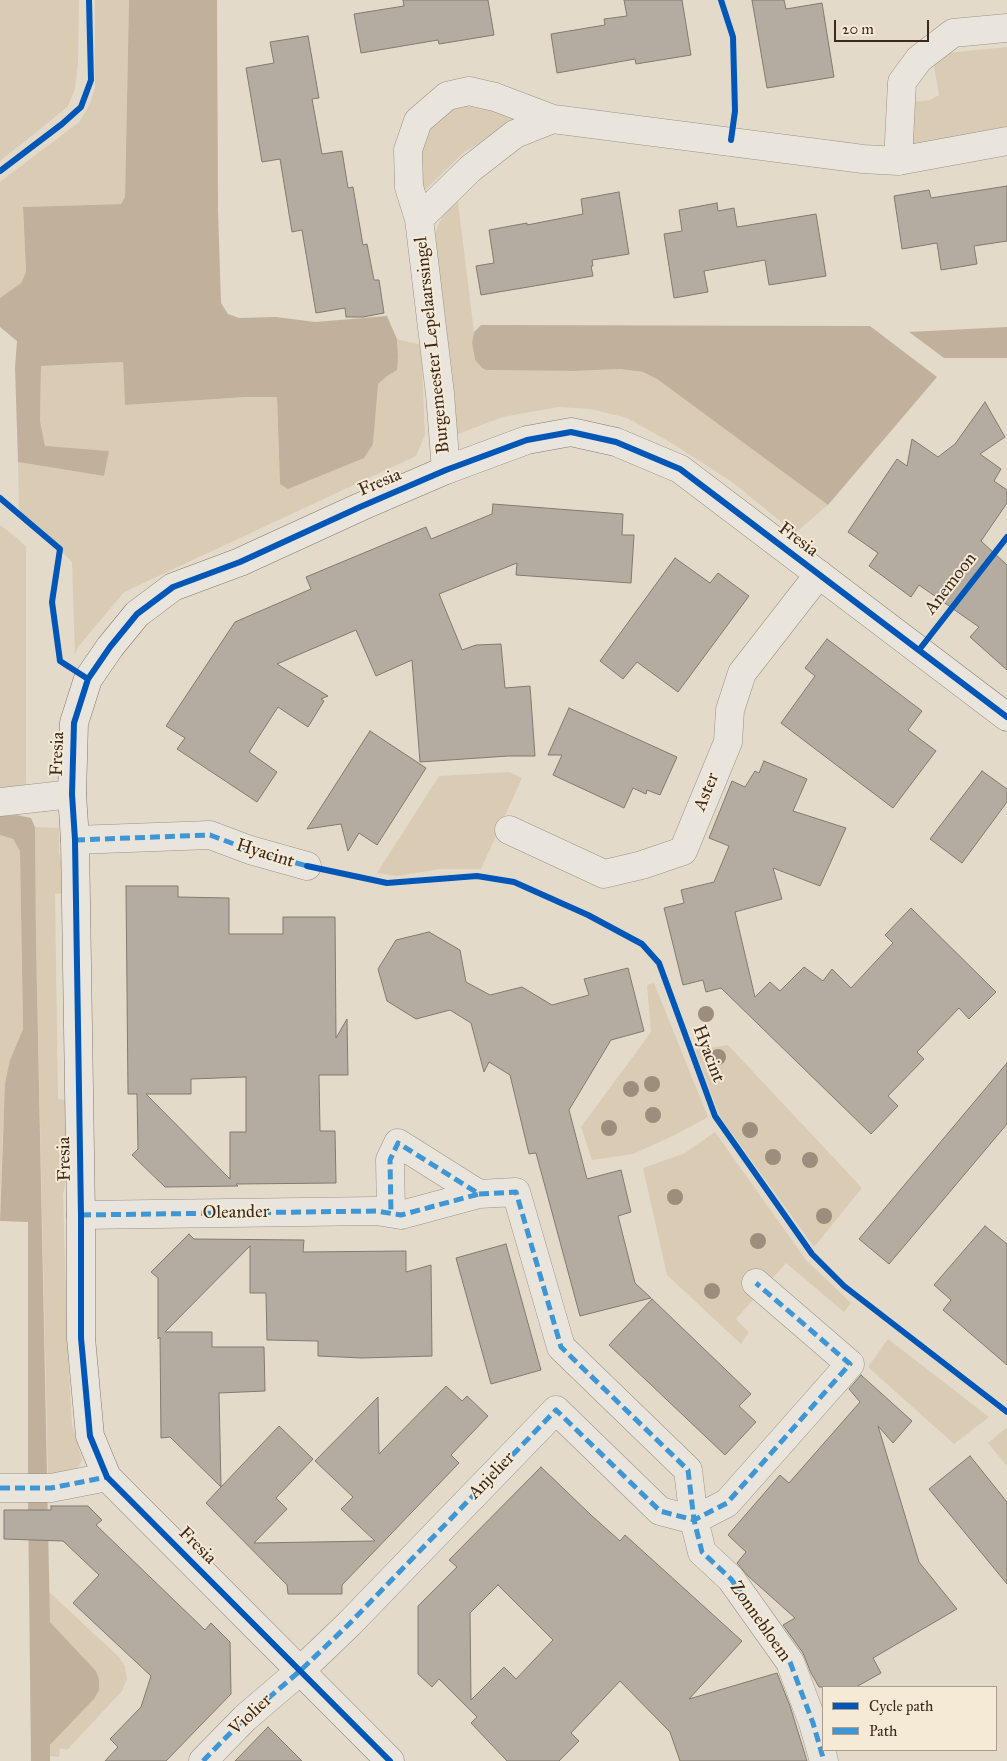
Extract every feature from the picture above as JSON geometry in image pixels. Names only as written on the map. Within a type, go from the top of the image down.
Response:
[{"type":"street","points":[[898,161],[902,82],[919,58],[953,33],[1007,28]]},
{"type":"street","name":"Burgemeester Lepelaarssingel","points":[[446,470],[440,394],[419,219],[408,188],[408,150],[418,121],[447,96],[469,91],[495,97],[554,119],[898,161],[1007,141]]},
{"type":"street","name":"Burgemeester Lepelaarssingel","points":[[419,219],[470,169],[515,134],[554,119]]},
{"type":"street","name":"Fresia","points":[[390,1761],[107,1477],[90,1436],[81,1338],[75,840],[72,794],[74,723],[88,679],[110,647],[137,614],[173,587],[240,562],[446,470],[527,440],[571,432],[616,442],[680,469],[1007,717]]},
{"type":"street","name":"Aster","points":[[509,830],[604,874],[642,865],[683,851],[728,742],[730,710],[742,673],[819,574]]},
{"type":"street","points":[[0,802],[72,794]]},
{"type":"street","name":"Hyacint","points":[[75,840],[210,835],[250,850],[306,866]]},
{"type":"street","points":[[391,1213],[390,1160],[398,1143],[479,1194],[516,1192],[561,1348],[688,1470],[694,1520],[726,1503],[850,1364],[756,1283]]},
{"type":"street","name":"Oleander","points":[[81,1215],[376,1211],[402,1215],[479,1194]]},
{"type":"street","name":"Anjelier","points":[[301,1670],[349,1624],[556,1410],[660,1511],[694,1520]]},
{"type":"street","points":[[25,1488],[107,1477]]},
{"type":"street","name":"Zonnebloem","points":[[694,1520],[702,1552],[731,1579],[790,1662],[813,1723],[824,1761]]},
{"type":"street","name":"Violier","points":[[203,1761],[245,1718],[301,1670]]},
{"type":"shaded area","points":[[0,0],[79,0],[78,63],[75,89],[68,106],[0,161]]},
{"type":"shaded area","points":[[95,0],[129,0],[125,197],[121,204],[23,207],[26,272],[21,283],[0,298],[0,182],[79,122],[89,106],[95,88]]},
{"type":"shaded area","points":[[129,0],[217,0],[218,209],[221,303],[228,314],[239,318],[276,317],[315,322],[387,316],[397,339],[397,370],[378,384],[373,444],[364,458],[288,489],[280,484],[277,397],[247,397],[125,405],[123,362],[41,366],[40,421],[45,446],[109,451],[104,476],[18,462],[15,367],[17,341],[0,327],[0,298],[21,283],[26,272],[23,207],[121,204],[125,197]]},
{"type":"shaded area","points":[[1007,47],[1007,132],[912,147],[906,103],[930,100],[939,95],[933,61],[938,54]]},
{"type":"shaded area","points":[[449,103],[516,115],[519,121],[464,152],[423,192],[418,167],[426,123]]},
{"type":"shaded area","points":[[457,194],[474,332],[472,343],[475,360],[482,368],[487,370],[575,371],[620,369],[643,372],[657,379],[828,505],[795,533],[732,482],[670,442],[627,418],[591,409],[558,407],[503,417],[458,434],[452,426],[435,233],[442,217]]},
{"type":"shaded area","points":[[481,325],[870,326],[937,377],[828,505],[657,379],[643,372],[620,369],[575,371],[486,370],[482,368],[475,360],[472,343],[474,332]]},
{"type":"shaded area","points":[[1007,327],[1007,358],[944,358],[909,332]]},
{"type":"shaded area","points":[[397,339],[421,345],[425,435],[416,456],[124,592],[78,647],[75,655],[72,562],[19,510],[18,462],[104,476],[109,451],[45,447],[40,421],[41,366],[123,362],[125,405],[247,397],[277,397],[280,484],[373,444],[377,384],[387,375],[398,356]]},
{"type":"shaded area","points":[[0,525],[26,547],[26,795],[0,799]]},
{"type":"shaded area","points":[[509,772],[522,778],[481,869],[440,869],[397,876],[377,873],[439,776]]},
{"type":"shaded area","points":[[17,815],[31,818],[35,827],[50,1622],[96,1671],[99,1679],[99,1690],[94,1699],[50,1745],[50,1761],[31,1761],[28,1497],[28,1222],[0,1221],[5,1084],[10,1060],[23,1029],[20,851],[13,839],[0,835],[0,816]]},
{"type":"shaded area","points":[[35,827],[59,828],[59,853],[65,873],[66,893],[55,894],[58,1099],[67,1100],[68,1170],[63,1195],[68,1356],[72,1425],[82,1460],[75,1473],[48,1478],[36,940]]},
{"type":"shaded area","points":[[0,835],[13,839],[20,851],[23,1029],[10,1060],[3,1127],[0,1207]]},
{"type":"shaded area","points":[[654,983],[708,1117],[675,1135],[633,1154],[592,1160],[581,1127],[651,1032],[647,985]]},
{"type":"shaded area","points":[[728,1045],[862,1188],[814,1247],[720,1117],[695,1050]]},
{"type":"shaded area","points":[[715,1132],[806,1260],[851,1303],[844,1312],[786,1263],[736,1319],[749,1332],[741,1344],[667,1275],[643,1168],[685,1153]]},
{"type":"shaded area","points":[[888,1339],[989,1417],[954,1444],[868,1367]]},
{"type":"shaded area","points":[[1007,1429],[1007,1466],[988,1443]]},
{"type":"shaded area","points":[[48,1591],[119,1657],[125,1667],[127,1679],[122,1691],[67,1750],[60,1748],[59,1757],[50,1756],[50,1745],[94,1699],[96,1671],[50,1622]]},
{"type":"building","points":[[403,0],[488,0],[494,35],[439,44],[438,40],[361,53],[354,14],[404,6]]},
{"type":"building","points":[[624,0],[682,0],[691,55],[636,64],[635,59],[557,73],[551,34],[605,25],[604,19],[627,16]]},
{"type":"building","points":[[752,0],[784,0],[786,9],[822,3],[834,77],[767,88]]},
{"type":"building","points":[[308,36],[319,98],[312,99],[322,154],[342,151],[348,188],[353,187],[363,245],[367,244],[374,280],[379,280],[384,313],[363,317],[346,317],[345,308],[316,313],[302,230],[292,232],[280,159],[262,162],[246,68],[274,63],[270,42]]},
{"type":"building","points":[[1007,186],[1007,241],[974,246],[977,264],[941,270],[937,243],[902,249],[894,196],[929,190],[931,198]]},
{"type":"building","points":[[619,192],[629,254],[592,260],[593,276],[481,295],[476,266],[494,263],[489,230],[583,214],[581,199]]},
{"type":"building","points":[[717,203],[718,211],[734,208],[737,227],[816,214],[826,276],[769,285],[765,260],[704,271],[708,292],[674,298],[664,234],[682,231],[679,210]]},
{"type":"building","points":[[985,402],[1005,437],[980,454],[1001,469],[994,481],[1007,490],[1007,503],[981,541],[1007,565],[1007,670],[970,637],[979,627],[919,585],[911,597],[869,566],[878,553],[848,532],[897,459],[907,466],[912,439],[938,457],[955,444]]},
{"type":"building","points":[[493,504],[623,514],[622,535],[634,535],[631,583],[516,575],[517,563],[439,594],[462,650],[476,645],[501,644],[505,688],[530,686],[535,756],[420,762],[412,660],[376,676],[356,630],[277,664],[328,696],[321,699],[324,701],[308,727],[278,707],[249,752],[277,772],[257,802],[177,749],[185,738],[166,726],[235,622],[311,589],[306,577],[426,527],[431,539],[492,514]]},
{"type":"building","points":[[675,558],[710,583],[718,573],[749,596],[678,692],[637,662],[623,679],[600,661]]},
{"type":"building","points":[[827,639],[922,711],[908,730],[936,751],[893,808],[781,723],[815,676],[805,668]]},
{"type":"building","points":[[569,708],[677,757],[660,795],[647,790],[646,794],[633,788],[624,808],[553,775],[562,755],[548,755]]},
{"type":"building","points":[[370,731],[426,768],[377,845],[359,833],[348,851],[341,824],[307,829]]},
{"type":"building","points":[[764,761],[807,779],[793,811],[846,828],[820,886],[773,868],[782,899],[735,912],[755,997],[770,982],[780,991],[804,967],[823,981],[832,969],[851,988],[893,943],[885,935],[911,908],[996,992],[969,1019],[959,1008],[917,1052],[924,1059],[888,1096],[898,1106],[871,1134],[721,988],[706,992],[703,980],[683,985],[664,908],[684,903],[681,890],[714,882],[729,846],[709,838],[732,781],[745,787],[755,771],[759,773]]},
{"type":"building","points":[[982,771],[1007,789],[1007,802],[962,863],[930,839]]},
{"type":"building","points":[[126,886],[178,886],[178,897],[229,898],[229,934],[283,934],[283,917],[335,917],[336,1038],[347,1019],[348,1075],[319,1075],[320,1131],[335,1131],[336,1183],[165,1187],[132,1155],[138,1149],[137,1094],[128,1094]],"holes":[[[246,1077],[246,1132],[230,1132],[230,1179],[146,1094],[191,1094],[191,1079]]]},
{"type":"building","points":[[429,932],[460,950],[466,982],[490,995],[522,987],[552,1005],[589,995],[584,979],[628,968],[644,1031],[611,1040],[569,1110],[587,1179],[621,1170],[631,1212],[618,1216],[635,1283],[651,1298],[580,1316],[536,1153],[529,1154],[510,1075],[489,1062],[484,1072],[471,1023],[450,1010],[416,1019],[387,1001],[378,969],[396,940]]},
{"type":"building","points":[[1007,1063],[1007,1124],[889,1264],[859,1239]]},
{"type":"building","points":[[985,1226],[1007,1244],[1007,1365],[943,1310],[951,1300],[934,1285]]},
{"type":"building","points":[[189,1234],[194,1239],[304,1240],[303,1252],[406,1251],[406,1272],[431,1265],[432,1356],[362,1358],[318,1356],[318,1341],[267,1340],[266,1293],[250,1293],[250,1246],[165,1332],[212,1332],[212,1347],[264,1347],[265,1391],[219,1393],[221,1487],[170,1437],[161,1438],[158,1278],[151,1272]]},
{"type":"building","points":[[506,1244],[541,1370],[491,1384],[456,1258]]},
{"type":"building","points":[[652,1299],[751,1394],[739,1406],[756,1422],[725,1455],[609,1345]]},
{"type":"building","points":[[861,1375],[912,1421],[893,1443],[878,1426],[919,1562],[957,1609],[873,1658],[881,1673],[858,1686],[819,1687],[803,1653],[783,1625],[795,1618],[748,1576],[737,1563],[746,1552],[728,1535],[780,1475],[789,1483],[860,1402],[849,1389]]},
{"type":"building","points":[[446,1386],[462,1401],[467,1396],[488,1416],[451,1455],[459,1463],[342,1585],[342,1594],[288,1594],[287,1585],[206,1503],[279,1426],[313,1459],[276,1498],[287,1509],[254,1543],[375,1541],[341,1509],[353,1497],[315,1461],[378,1397],[379,1454]]},
{"type":"building","points":[[970,1456],[1007,1502],[1007,1584],[929,1489]]},
{"type":"building","points":[[541,1467],[620,1541],[625,1535],[742,1641],[689,1699],[777,1673],[790,1706],[807,1761],[680,1761],[670,1732],[620,1681],[571,1733],[579,1741],[559,1761],[507,1761],[471,1723],[477,1717],[439,1679],[432,1687],[418,1674],[418,1606],[457,1567],[449,1560]],"holes":[[[498,1585],[553,1640],[516,1679],[504,1667],[471,1700],[470,1613]]]},
{"type":"building","points":[[51,1506],[88,1506],[102,1520],[96,1525],[205,1630],[211,1623],[230,1642],[231,1694],[166,1761],[105,1761],[118,1747],[110,1739],[141,1707],[151,1676],[73,1603],[99,1575],[63,1541],[4,1539],[4,1510],[51,1510]]},
{"type":"building","points":[[268,1727],[302,1761],[235,1761]]},
{"type":"marked path","points":[[75,840],[210,835],[250,850],[307,866]]},
{"type":"marked path","points":[[81,1215],[376,1211],[401,1215],[479,1194],[398,1143],[390,1160],[391,1213]]},
{"type":"marked path","points":[[479,1194],[516,1192],[561,1347],[688,1470],[694,1520],[702,1552],[731,1579],[790,1662],[813,1723],[824,1761]]},
{"type":"marked path","points":[[203,1761],[245,1718],[301,1670],[349,1624],[556,1410],[660,1511],[694,1520],[727,1503],[850,1364],[756,1283]]},
{"type":"marked path","points":[[0,1488],[51,1488],[107,1477]]},
{"type":"cycle path","points":[[0,171],[62,124],[81,107],[91,80],[89,0]]},
{"type":"cycle path","points":[[721,0],[733,37],[735,111],[731,140]]},
{"type":"cycle path","points":[[390,1761],[107,1477],[90,1436],[81,1338],[75,840],[72,794],[74,723],[88,679],[110,647],[137,614],[173,587],[240,562],[446,470],[527,440],[571,432],[616,442],[680,469],[1007,717]]},
{"type":"cycle path","points":[[0,498],[60,549],[52,602],[60,661],[88,679]]},
{"type":"cycle path","name":"Anemoon","points":[[919,650],[1007,537]]},
{"type":"cycle path","points":[[307,866],[387,883],[477,876],[514,882],[588,915],[642,944],[659,963],[715,1116],[812,1254],[844,1286],[1007,1412]]}]
